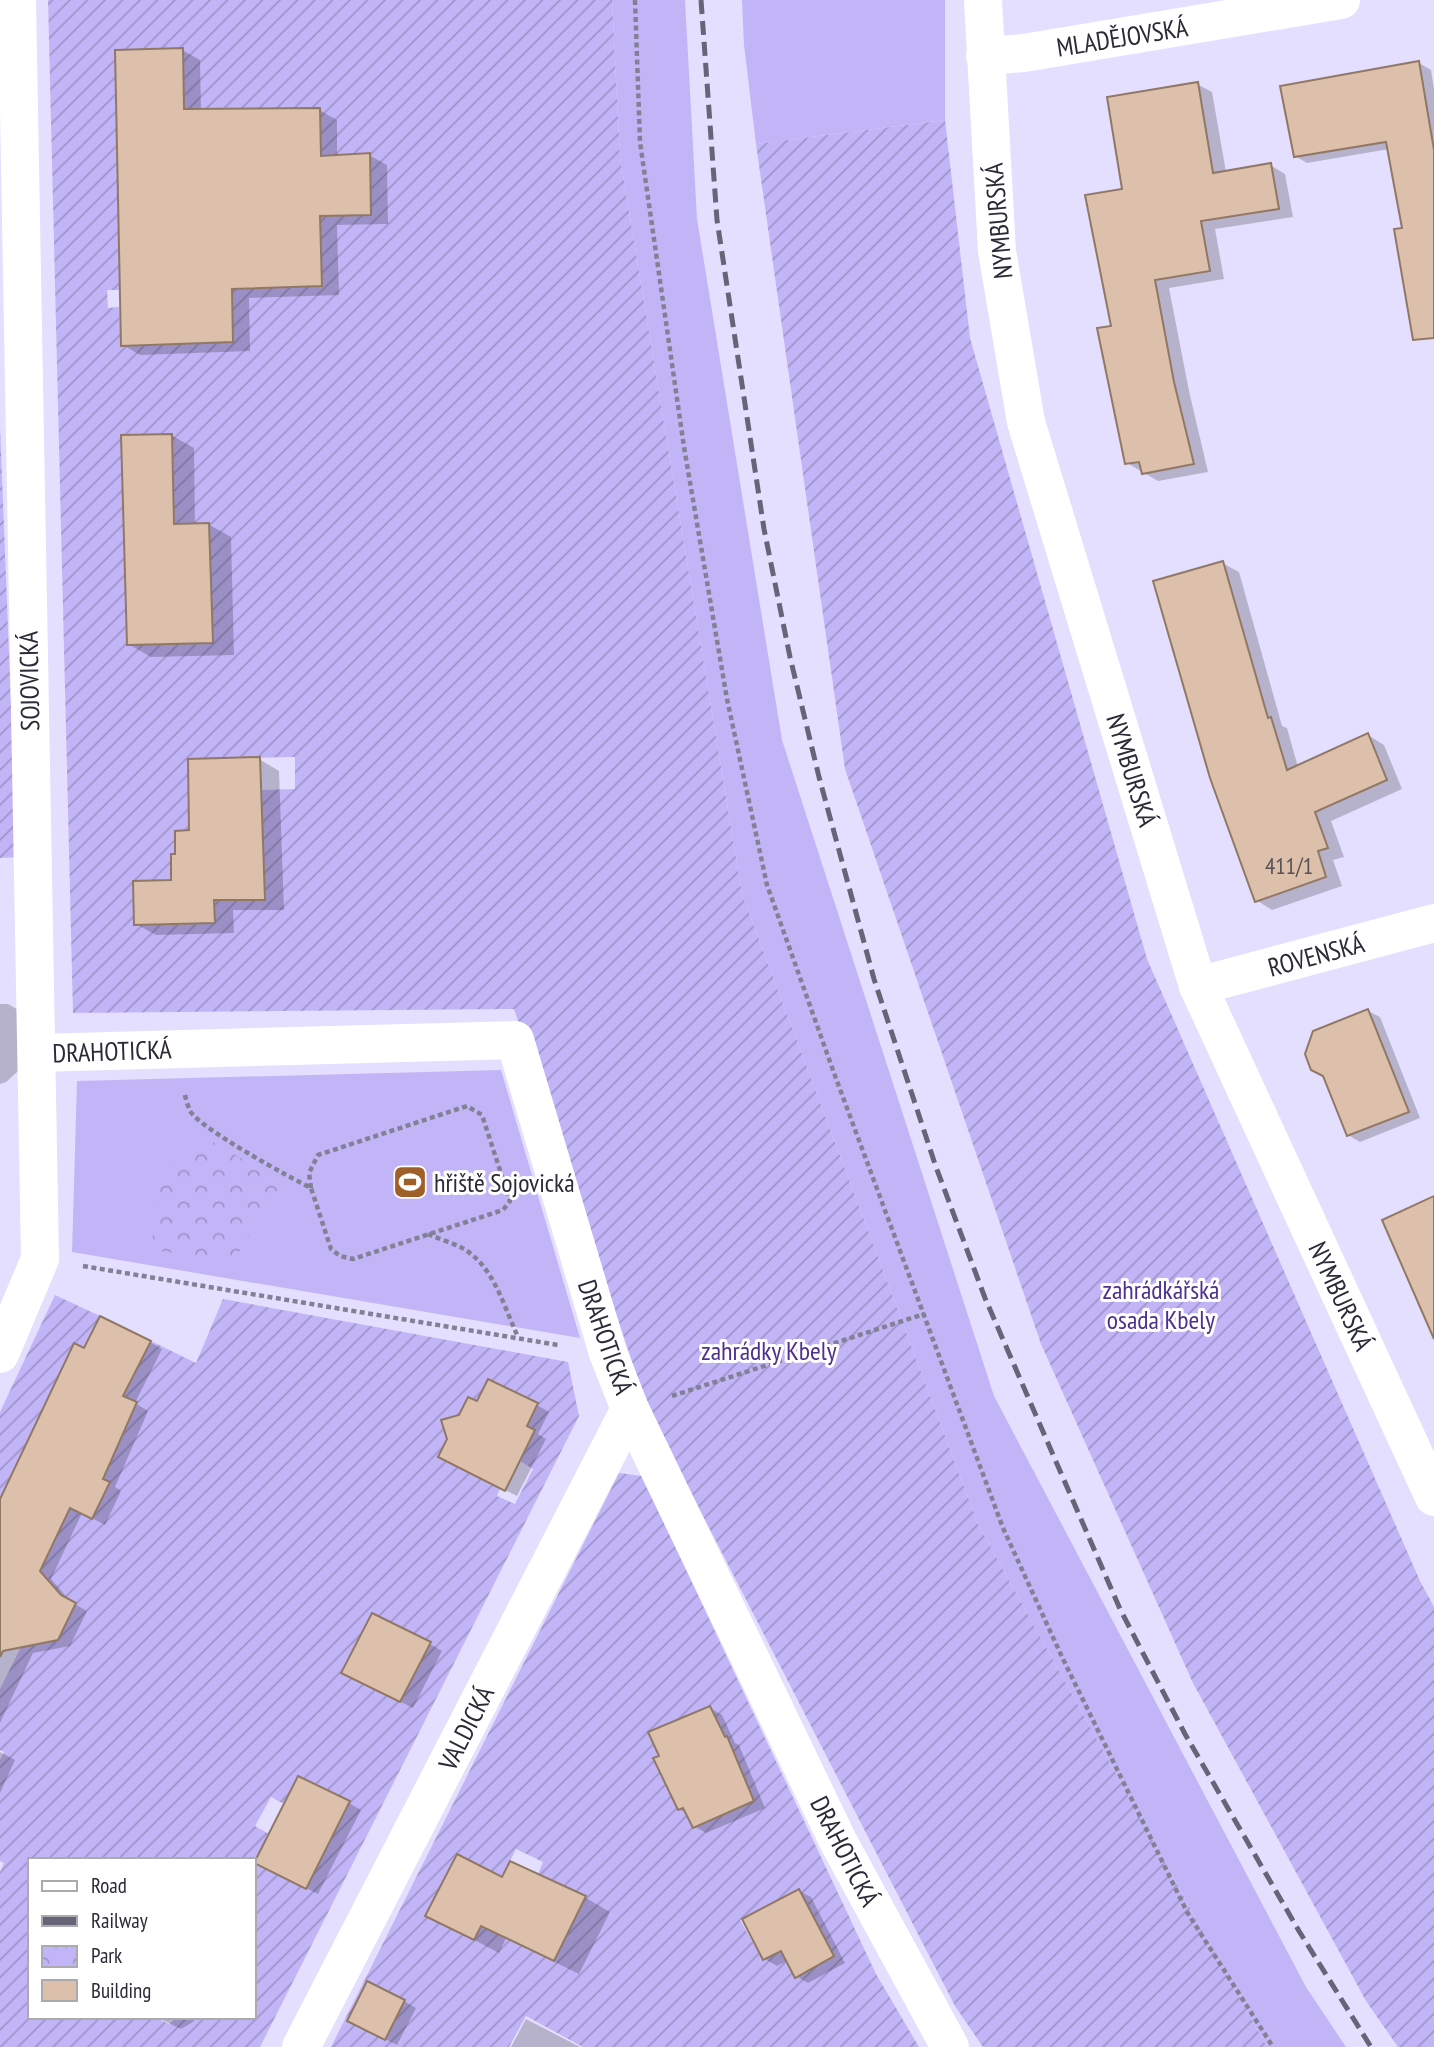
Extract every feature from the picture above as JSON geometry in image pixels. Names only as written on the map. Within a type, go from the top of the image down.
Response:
[{"type":"street","name":"SOJOVICKÁ","points":[[0,1354],[40,1259],[17,0]]},
{"type":"street","name":"NYMBURSKÁ","points":[[983,0],[998,251],[1026,422],[1198,986],[1434,1497]]},
{"type":"street","name":"MLADĚJOVSKÁ","points":[[985,56],[1024,53],[1341,0]]},
{"type":"street","name":"ROVENSKÁ","points":[[1198,986],[1434,923]]},
{"type":"street","name":"DRAHOTICKÁ","points":[[37,1053],[515,1040],[608,1353],[630,1409],[838,1841],[950,2047]]},
{"type":"street","name":"VALDICKÁ","points":[[301,2047],[630,1409]]},
{"type":"path","points":[[635,0],[640,142],[684,447],[727,699],[766,885],[1003,1528],[1062,1657],[1186,1912],[1273,2047]]},
{"type":"path","points":[[180,1049],[186,1098],[191,1112],[204,1124],[311,1188]]},
{"type":"path","points":[[467,1106],[482,1115],[510,1201],[503,1210],[353,1259],[340,1256],[331,1249],[311,1188],[309,1172],[318,1155],[467,1106]]},
{"type":"path","points":[[428,1234],[463,1248],[477,1259],[490,1276],[519,1338]]},
{"type":"path","points":[[40,1259],[608,1353]]},
{"type":"path","points":[[630,1409],[924,1314]]},
{"type":"green space","name":"zahrádky Kbely","points":[[48,0],[612,0],[620,157],[742,894],[978,1524],[1267,2047],[983,2047],[955,2006],[648,1409],[514,1009],[73,1013]],"holes":[[[183,48],[184,109],[319,108],[297,157],[370,154],[371,215],[320,216],[321,286],[187,206],[118,207],[115,50]],[[186,271],[232,295],[233,342],[121,346],[119,307],[108,308],[107,290],[119,290],[119,272]],[[172,434],[173,480],[122,435]],[[209,523],[212,643],[127,645],[123,525]],[[295,757],[295,789],[188,792],[188,759]],[[189,830],[228,900],[214,901],[215,923],[134,924],[133,881],[171,880],[171,854],[175,854],[175,831]]]},
{"type":"green space","points":[[612,0],[685,0],[697,219],[782,740],[994,1396],[1306,1987],[1346,2047],[1267,2047],[978,1524],[742,894],[620,157]]},
{"type":"green space","points":[[742,0],[945,0],[945,120],[756,144],[744,45]]},
{"type":"green space","name":"zahrádkářská osada Kbely","points":[[945,120],[970,338],[1147,959],[1420,1581],[1434,1607],[1434,2047],[1398,2047],[1366,2001],[1193,1683],[1041,1344],[845,769],[756,144]]},
{"type":"green space","points":[[0,426],[17,857],[0,858]]},
{"type":"green space","points":[[501,1070],[580,1338],[72,1252],[77,1081]]},
{"type":"green space","points":[[204,1137],[282,1182],[234,1260],[152,1250],[157,1171]]},
{"type":"green space","points":[[55,1295],[100,1316],[90,1337],[140,1362],[151,1341],[196,1363],[223,1299],[568,1362],[579,1416],[260,2047],[0,2047],[0,1872],[4,1863],[0,1861],[0,1760],[4,1752],[0,1750],[0,1689],[21,1647],[58,1640],[76,1603],[0,1566],[0,1412]],"holes":[[[75,1343],[134,1373],[124,1396],[137,1403],[126,1428],[111,1421],[87,1472],[110,1483],[92,1519],[70,1508],[1,1498]],[[488,1379],[538,1403],[527,1426],[535,1431],[520,1461],[533,1469],[515,1504],[497,1496],[500,1488],[447,1439],[449,1418],[459,1415],[468,1397],[477,1401]],[[372,1613],[430,1642],[400,1702],[341,1673]]]},
{"type":"green space","points":[[619,1473],[642,1476],[876,1974],[919,2047],[583,2047],[526,2016],[509,2047],[331,2047]],"holes":[[[710,1706],[725,1737],[728,1737],[754,1801],[693,1827],[683,1808],[678,1810],[653,1759],[659,1756],[649,1732]],[[516,1849],[543,1862],[538,1874],[586,1896],[554,1961],[489,1910],[473,1940],[425,1916],[457,1854],[502,1877]],[[799,1889],[834,1956],[781,1951],[763,1960],[740,1920]],[[367,1981],[405,2000],[385,2040],[347,2021]]]},
{"type":"building","points":[[183,48],[184,109],[320,108],[321,156],[370,153],[371,215],[320,216],[322,286],[232,289],[233,342],[121,346],[115,50]]},
{"type":"building","points":[[1419,61],[1434,150],[1434,338],[1413,340],[1394,229],[1402,228],[1386,142],[1294,157],[1280,86]]},
{"type":"building","points":[[1198,82],[1213,173],[1271,163],[1279,209],[1201,221],[1210,271],[1155,280],[1174,382],[1194,464],[1142,474],[1139,462],[1125,464],[1097,328],[1111,326],[1085,195],[1122,189],[1107,97]]},
{"type":"building","points":[[172,434],[174,524],[209,523],[213,643],[127,645],[121,435]]},
{"type":"building","points":[[1223,561],[1268,718],[1271,717],[1287,770],[1368,733],[1387,780],[1315,812],[1328,848],[1318,851],[1326,877],[1255,902],[1210,778],[1153,581]]},
{"type":"building","points":[[260,757],[265,900],[214,900],[215,923],[134,925],[133,881],[171,880],[171,854],[175,854],[175,831],[189,830],[188,759]]},
{"type":"building","points":[[1368,1009],[1409,1112],[1347,1136],[1323,1076],[1311,1070],[1305,1054],[1313,1031]]},
{"type":"building","points":[[1434,1196],[1434,1339],[1382,1220]]},
{"type":"building","points":[[100,1316],[151,1341],[123,1396],[137,1402],[103,1479],[110,1482],[92,1519],[70,1508],[40,1571],[61,1595],[76,1603],[58,1640],[3,1651],[0,1657],[0,1499],[74,1343],[84,1348]]},
{"type":"building","points":[[488,1379],[538,1403],[527,1426],[535,1430],[505,1491],[438,1457],[447,1439],[441,1420],[459,1415],[468,1397],[477,1401]]},
{"type":"building","points":[[372,1613],[431,1642],[400,1702],[341,1673]]},
{"type":"building","points":[[710,1706],[725,1737],[727,1736],[754,1801],[693,1828],[683,1808],[678,1810],[653,1758],[659,1756],[648,1732]]},
{"type":"building","points":[[298,1776],[350,1801],[306,1889],[256,1864],[256,1859]]},
{"type":"building","points":[[457,1854],[502,1877],[510,1861],[586,1896],[554,1961],[481,1926],[474,1940],[425,1916]]},
{"type":"building","points":[[799,1889],[834,1956],[795,1978],[781,1951],[763,1960],[742,1919]]},
{"type":"building","points":[[367,1981],[405,2000],[385,2040],[347,2021]]},
{"type":"railway","points":[[701,0],[717,220],[764,529],[790,657],[819,777],[874,979],[936,1167],[985,1298],[1120,1609],[1185,1734],[1299,1931],[1371,2047]]},
{"type":"place","name":"hřiště Sojovická","points":[[410,1182]]}]
